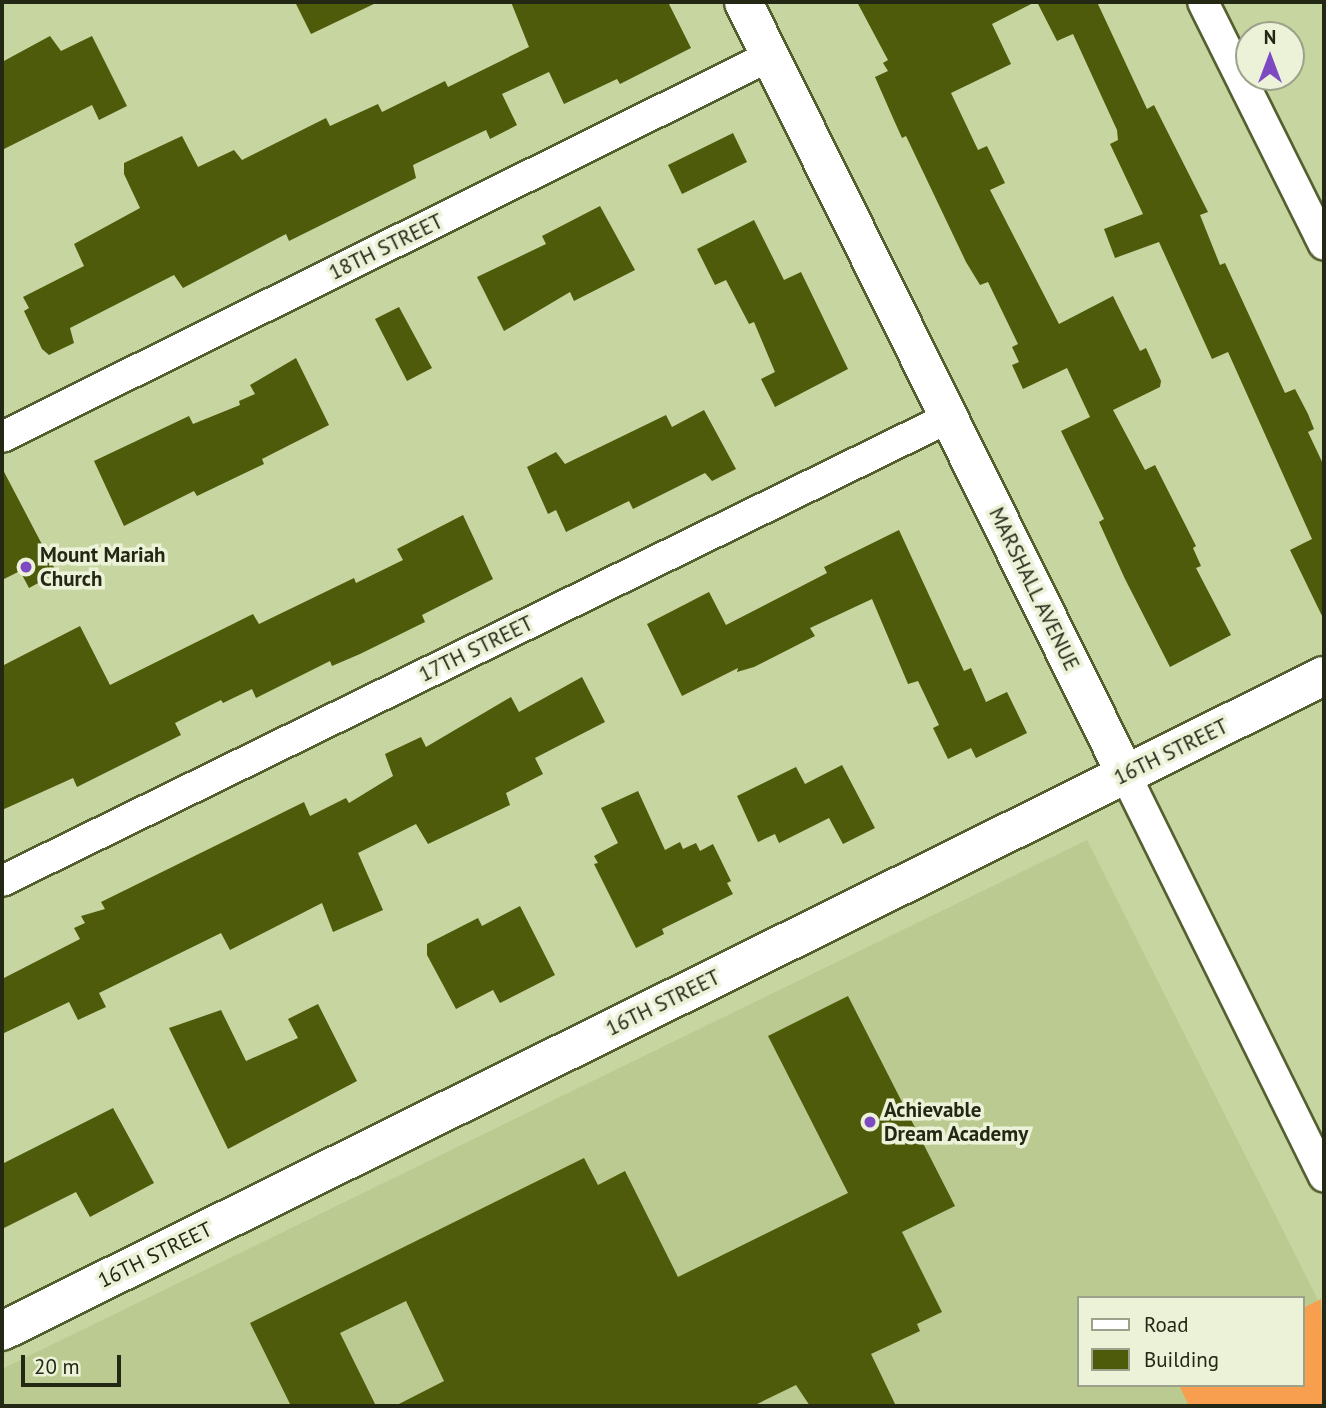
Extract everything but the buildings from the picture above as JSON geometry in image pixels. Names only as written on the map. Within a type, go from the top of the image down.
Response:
[{"type":"main road","name":"16TH STREET","points":[[2,1331],[1324,676]]},
{"type":"street","name":"MARSHALL AVENUE","points":[[743,2],[1324,1177]]},
{"type":"street","points":[[1203,2],[1324,245]]},
{"type":"street","name":"18TH STREET","points":[[2,437],[769,56]]},
{"type":"street","name":"17TH STREET","points":[[2,881],[950,417]]},
{"type":"shaded area","name":"Achievable Dream Academy","points":[[1087,840],[1324,1312],[1324,1406],[2,1406],[2,1369]]},
{"type":"shaded area","points":[[1321,1299],[1324,1406],[1189,1406],[1180,1387],[1305,1387],[1305,1307]]},
{"type":"place","name":"Mount Mariah Church","points":[[26,567]]},
{"type":"place","name":"Achievable Dream Academy","points":[[870,1122]]}]
